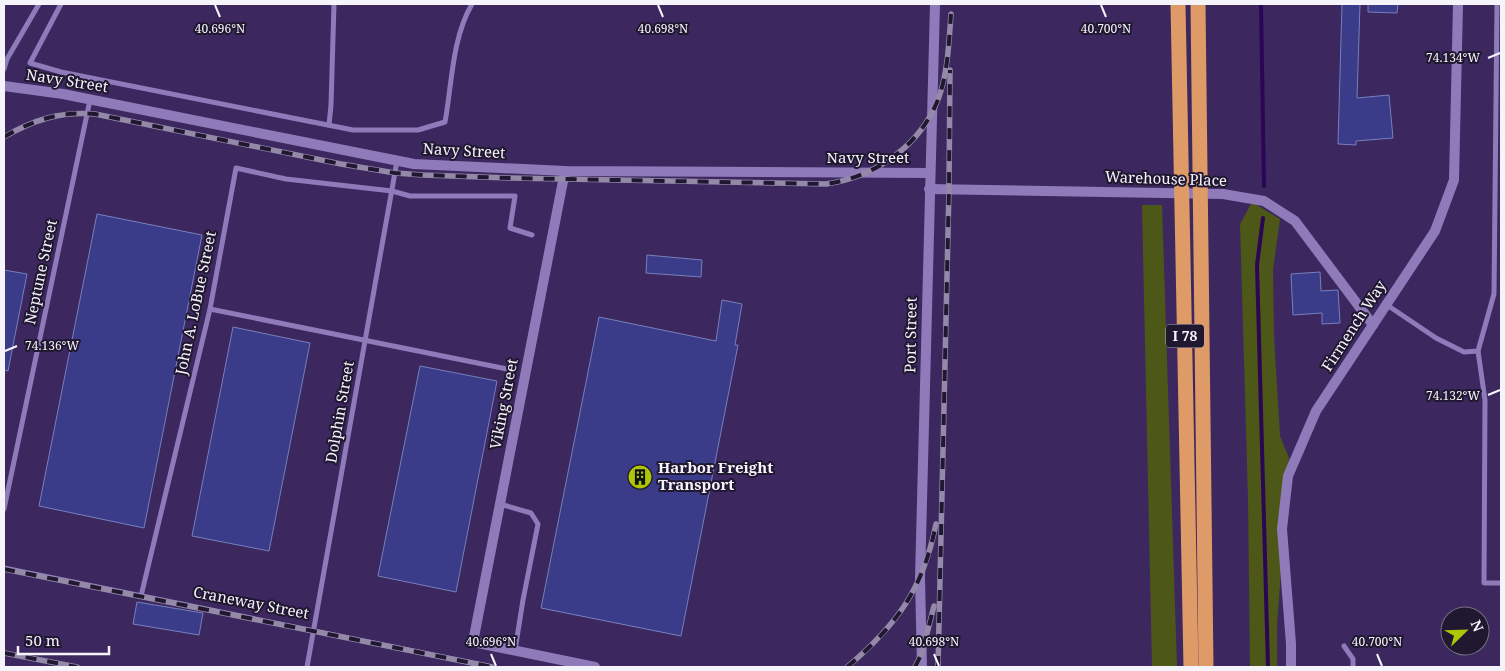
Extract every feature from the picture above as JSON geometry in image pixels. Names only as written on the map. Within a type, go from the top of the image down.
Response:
[{"type":"highway","name":"I 78","points":[[1178,4],[1192,667]]},
{"type":"highway","name":"I 78","points":[[1198,4],[1206,667]]},
{"type":"street","name":"Port Street","points":[[922,667],[920,578],[935,4]]},
{"type":"street","name":"Firmench Way","points":[[1291,667],[1282,529],[1288,476],[1316,411],[1435,231],[1454,180],[1458,4]]},
{"type":"street","name":"Navy Street","points":[[4,86],[90,99],[414,164],[565,171],[930,173]]},
{"type":"street","name":"Viking Street","points":[[515,651],[473,642],[565,171]]},
{"type":"street","name":"Warehouse Place","points":[[929,189],[1223,194],[1264,201],[1295,221],[1373,325]]},
{"type":"street","points":[[515,651],[594,667]]},
{"type":"lane","points":[[4,69],[7,59],[39,4]]},
{"type":"lane","points":[[61,4],[30,63],[61,72],[353,130],[418,130],[445,122],[455,57],[465,16],[472,4]]},
{"type":"lane","points":[[328,125],[331,105],[334,4]]},
{"type":"lane","points":[[1497,4],[1494,294],[1478,351],[1485,400],[1484,583],[1501,583]]},
{"type":"lane","name":"Neptune Street","points":[[4,509],[90,99]]},
{"type":"lane","name":"Dolphin Street","points":[[307,667],[397,160]]},
{"type":"lane","name":"John A. LoBue Street","points":[[141,596],[210,309],[236,168],[286,179],[392,191]]},
{"type":"lane","points":[[392,191],[410,196],[515,196],[510,228],[532,235]]},
{"type":"lane","points":[[1387,305],[1429,333],[1464,352],[1478,351]]},
{"type":"lane","points":[[210,309],[506,369]]},
{"type":"lane","points":[[500,504],[531,513],[538,524],[515,651]]},
{"type":"lane","name":"Craneway Street","points":[[4,568],[492,667]]},
{"type":"lane","points":[[1344,646],[1353,659],[1353,667]]},
{"type":"green space","points":[[1252,202],[1280,219],[1273,270],[1274,336],[1280,436],[1289,458],[1277,626],[1277,667],[1250,667],[1248,497],[1240,224]]},
{"type":"green space","points":[[1142,205],[1162,205],[1177,667],[1152,667]]},
{"type":"building","points":[[1342,4],[1360,4],[1357,98],[1389,95],[1393,138],[1356,141],[1356,145],[1338,144]]},
{"type":"building","points":[[1368,4],[1398,4],[1397,13],[1368,12]]},
{"type":"building","points":[[97,214],[202,235],[144,528],[39,506]]},
{"type":"building","points":[[647,255],[702,260],[701,277],[646,273]]},
{"type":"building","points":[[4,270],[27,274],[8,371],[4,370]]},
{"type":"building","points":[[1320,272],[1321,291],[1338,290],[1340,323],[1322,324],[1322,313],[1293,315],[1291,274]]},
{"type":"building","name":"Harbor Freight Transport","points":[[722,300],[742,304],[735,345],[738,345],[681,636],[541,608],[599,317],[716,341]]},
{"type":"building","points":[[233,327],[310,343],[269,551],[192,536]]},
{"type":"building","points":[[420,366],[497,381],[456,592],[378,576]]},
{"type":"building","points":[[137,602],[203,613],[199,635],[133,624]]},
{"type":"waterway","points":[[1261,4],[1264,186]]},
{"type":"waterway","points":[[1263,218],[1257,265],[1268,667]]},
{"type":"railway","points":[[4,137],[37,121],[59,115],[83,113],[395,173],[510,178],[826,184],[862,174],[879,166],[894,156],[921,130],[931,115],[942,87],[948,56],[951,14]]},
{"type":"railway","points":[[938,667],[950,70]]},
{"type":"railway","points":[[847,667],[880,636],[905,604],[924,568],[936,524]]},
{"type":"railway","points":[[4,569],[492,667]]},
{"type":"railway","points":[[915,667],[922,653],[934,606]]},
{"type":"railway","points":[[4,653],[77,667]]},
{"type":"place","name":"Harbor Freight Transport","points":[[640,477]]}]
